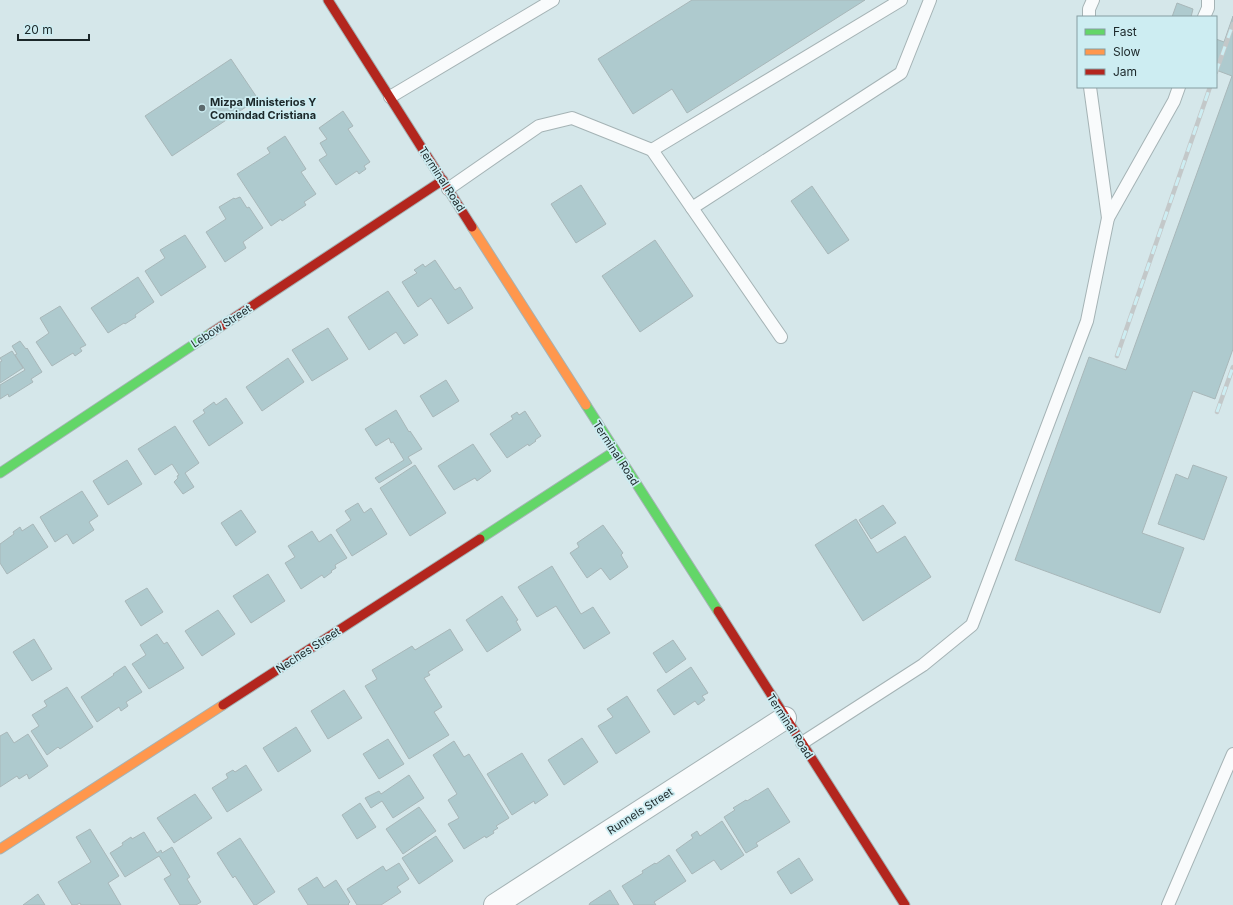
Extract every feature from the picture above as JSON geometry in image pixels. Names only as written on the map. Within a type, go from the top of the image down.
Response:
[{"type":"street","name":"Terminal Road","points":[[328,0],[905,905]]},
{"type":"street","name":"Lebow Street","points":[[0,473],[445,185]]},
{"type":"street","name":"Neches Street","points":[[0,849],[615,451]]},
{"type":"street","name":"Runnels Street","points":[[495,905],[785,718]]},
{"type":"lane","points":[[390,97],[553,0]]},
{"type":"lane","points":[[652,150],[901,0]]},
{"type":"lane","points":[[692,208],[901,73],[930,0]]},
{"type":"lane","points":[[1089,16],[1089,9],[1093,0]]},
{"type":"lane","points":[[1204,16],[1208,8],[1208,0]]},
{"type":"lane","points":[[1090,88],[1108,218]]},
{"type":"lane","points":[[802,744],[923,665],[972,625],[1087,321],[1108,218],[1174,101],[1179,88]]},
{"type":"lane","points":[[445,185],[539,126],[572,118],[652,150],[781,337]]},
{"type":"lane","points":[[1168,905],[1233,754]]},
{"type":"building","points":[[692,0],[865,0],[687,113],[672,89],[633,114],[598,59]]},
{"type":"building","points":[[1177,3],[1193,9],[1191,16],[1172,16]]},
{"type":"building","points":[[1233,16],[1233,349],[1215,399],[1193,391],[1142,533],[1184,548],[1160,613],[1015,560],[1089,357],[1126,370],[1232,76],[1217,70],[1217,39],[1224,42]]},
{"type":"building","name":"Mizpa Ministerios Y Comindad Cristiana","points":[[231,59],[258,99],[172,156],[145,116]]},
{"type":"building","points":[[343,111],[353,126],[348,129],[370,162],[364,166],[366,169],[359,174],[357,171],[336,185],[319,160],[327,155],[320,143],[327,139],[319,128]]},
{"type":"building","points":[[285,136],[306,169],[301,172],[316,194],[304,202],[306,205],[282,221],[281,219],[271,226],[237,174],[270,153],[267,148]]},
{"type":"building","points":[[581,185],[606,224],[576,243],[551,204]]},
{"type":"building","points":[[812,186],[849,240],[828,254],[791,201]]},
{"type":"building","points":[[240,197],[247,208],[249,207],[263,228],[243,242],[246,248],[225,262],[206,232],[226,219],[219,207],[234,198]]},
{"type":"building","points":[[185,235],[206,267],[161,296],[145,271],[165,258],[160,250]]},
{"type":"building","points":[[655,240],[693,296],[640,332],[602,276]]},
{"type":"building","points":[[435,260],[455,290],[460,287],[473,308],[448,324],[431,298],[418,307],[402,282],[417,273],[414,270],[423,264],[425,267]]},
{"type":"building","points":[[138,277],[154,302],[135,315],[136,317],[108,333],[91,308]]},
{"type":"building","points":[[388,291],[418,335],[404,344],[396,332],[369,350],[348,317]]},
{"type":"building","points":[[60,306],[86,345],[80,348],[82,351],[75,356],[73,353],[52,366],[36,342],[49,333],[40,318]]},
{"type":"building","points":[[328,328],[348,359],[312,381],[292,350]]},
{"type":"building","points":[[20,341],[26,349],[27,348],[42,372],[31,379],[33,382],[9,397],[8,394],[0,399],[0,385],[25,370],[15,355],[17,354],[12,346]]},
{"type":"building","points":[[12,351],[23,368],[0,383],[0,362],[2,361],[0,358]]},
{"type":"building","points":[[288,358],[304,382],[262,411],[246,387]]},
{"type":"building","points":[[446,380],[459,401],[433,417],[420,396]]},
{"type":"building","points":[[226,398],[243,423],[209,446],[193,421],[205,413],[203,410],[214,402],[216,405]]},
{"type":"building","points":[[396,410],[409,432],[410,431],[422,449],[408,457],[412,463],[379,483],[375,478],[404,460],[389,438],[376,446],[365,429]]},
{"type":"building","points":[[525,411],[541,436],[529,446],[528,444],[507,458],[490,434],[513,419],[511,416],[517,412],[519,415]]},
{"type":"building","points":[[175,426],[199,463],[185,473],[194,487],[183,494],[174,482],[179,475],[172,464],[155,475],[138,449]]},
{"type":"building","points":[[473,444],[491,471],[477,481],[475,478],[454,490],[438,466]]},
{"type":"building","points":[[127,460],[142,484],[108,505],[93,481]]},
{"type":"building","points":[[415,465],[446,513],[410,536],[380,488]]},
{"type":"building","points":[[1193,465],[1227,477],[1204,540],[1158,524],[1176,474],[1188,479]]},
{"type":"building","points":[[82,491],[98,516],[89,522],[94,530],[73,544],[67,534],[55,542],[40,517]]},
{"type":"building","points":[[358,503],[364,513],[371,508],[387,534],[352,556],[336,530],[351,520],[345,511]]},
{"type":"building","points":[[883,505],[896,523],[871,539],[859,520]]},
{"type":"building","points":[[241,510],[256,532],[236,546],[221,523]]},
{"type":"building","points":[[856,519],[877,553],[905,536],[931,577],[863,621],[815,545]]},
{"type":"building","points":[[33,524],[48,547],[7,574],[0,563],[0,544],[14,534],[13,532],[20,527],[22,531]]},
{"type":"building","points":[[603,525],[623,553],[621,555],[628,567],[610,580],[601,568],[587,578],[570,553],[579,547],[577,543]]},
{"type":"building","points":[[312,531],[319,542],[331,534],[347,558],[335,565],[336,568],[324,578],[322,575],[301,589],[285,563],[295,557],[288,546]]},
{"type":"building","points":[[552,566],[581,614],[593,607],[610,633],[584,649],[556,606],[537,617],[518,587]]},
{"type":"building","points":[[268,574],[285,601],[251,623],[233,596]]},
{"type":"building","points":[[147,588],[163,612],[141,626],[125,601]]},
{"type":"building","points":[[502,596],[518,620],[516,621],[521,630],[487,652],[466,620]]},
{"type":"building","points":[[218,610],[235,634],[202,656],[185,631]]},
{"type":"building","points":[[450,629],[463,650],[428,672],[430,675],[424,678],[442,707],[434,712],[449,735],[409,759],[365,686],[377,679],[372,670],[412,646],[415,650]]},
{"type":"building","points":[[157,634],[164,644],[167,642],[184,668],[149,689],[132,664],[146,655],[140,645]]},
{"type":"building","points":[[34,639],[52,669],[32,681],[13,652]]},
{"type":"building","points":[[673,640],[686,659],[666,673],[653,653]]},
{"type":"building","points":[[125,666],[142,692],[126,702],[128,706],[121,711],[119,707],[97,722],[81,697]]},
{"type":"building","points":[[691,667],[708,693],[702,696],[705,700],[698,705],[695,701],[674,715],[657,690]]},
{"type":"building","points":[[67,687],[93,727],[60,749],[58,747],[47,755],[31,731],[39,726],[32,715],[47,706],[44,701]]},
{"type":"building","points":[[344,690],[362,718],[328,739],[311,711]]},
{"type":"building","points":[[627,696],[650,732],[616,754],[598,726],[613,717],[607,709]]},
{"type":"building","points":[[296,727],[311,751],[278,772],[263,748]]},
{"type":"building","points":[[7,732],[14,743],[28,734],[48,766],[29,779],[27,774],[19,779],[17,776],[0,787],[0,736]]},
{"type":"building","points":[[582,738],[598,762],[564,785],[548,760]]},
{"type":"building","points":[[388,739],[404,764],[379,779],[363,754]]},
{"type":"building","points":[[454,741],[464,757],[469,754],[509,818],[496,826],[498,828],[493,831],[494,833],[486,838],[485,836],[464,849],[448,824],[459,818],[448,800],[457,794],[433,755]]},
{"type":"building","points":[[522,753],[548,795],[535,804],[534,801],[512,815],[487,774]]},
{"type":"building","points":[[246,765],[262,790],[227,812],[212,788],[228,778],[226,774],[233,770],[235,772]]},
{"type":"building","points":[[409,775],[424,798],[393,818],[382,801],[371,808],[365,798],[379,791],[381,794]]},
{"type":"building","points":[[768,788],[790,822],[756,843],[758,846],[746,853],[724,817],[735,810],[733,808]]},
{"type":"building","points":[[195,794],[212,818],[174,843],[157,818]]},
{"type":"building","points":[[360,803],[376,827],[357,839],[342,815]]},
{"type":"building","points":[[419,807],[436,831],[403,854],[386,829]]},
{"type":"building","points":[[722,821],[744,855],[721,870],[714,860],[692,874],[676,850],[693,838],[691,835],[697,831],[700,836]]},
{"type":"building","points":[[90,829],[119,876],[108,883],[121,905],[81,905],[80,903],[72,905],[58,882],[91,862],[76,837]]},
{"type":"building","points":[[144,832],[157,853],[161,850],[162,853],[172,847],[190,877],[187,879],[201,902],[196,905],[180,905],[164,879],[171,875],[159,856],[125,877],[110,853],[123,845],[122,843],[131,837],[132,839]]},
{"type":"building","points":[[436,836],[453,861],[419,884],[402,858]]},
{"type":"building","points":[[240,838],[275,892],[256,905],[254,905],[235,876],[233,878],[217,853]]},
{"type":"building","points":[[669,855],[686,881],[654,902],[656,905],[634,905],[622,886],[643,873],[642,871]]},
{"type":"building","points":[[799,858],[813,880],[791,894],[777,872]]},
{"type":"building","points":[[399,863],[409,879],[397,887],[401,892],[381,905],[357,905],[347,889],[383,866],[386,871]]},
{"type":"building","points":[[317,877],[324,888],[336,880],[350,902],[348,904],[349,905],[308,905],[298,889]]},
{"type":"building","points":[[610,890],[619,905],[589,905],[590,903]]},
{"type":"building","points":[[38,894],[45,905],[23,905]]},
{"type":"railway","points":[[1217,69],[1233,24]]},
{"type":"railway","points":[[1117,356],[1210,88]]},
{"type":"railway","points":[[1217,412],[1233,367]]},
{"type":"traffic: fast","points":[[0,473],[211,333]]},
{"type":"traffic: fast","points":[[586,405],[718,611]]},
{"type":"traffic: fast","points":[[480,539],[615,451]]},
{"type":"traffic: slow","points":[[472,227],[586,405]]},
{"type":"traffic: slow","points":[[0,849],[223,705]]},
{"type":"traffic: jam","points":[[328,0],[472,227]]},
{"type":"traffic: jam","points":[[211,333],[443,180]]},
{"type":"traffic: jam","points":[[223,705],[480,539]]},
{"type":"traffic: jam","points":[[718,611],[905,905]]},
{"type":"place","name":"Mizpa Ministerios Y Comindad Cristiana","points":[[202,108]]}]
